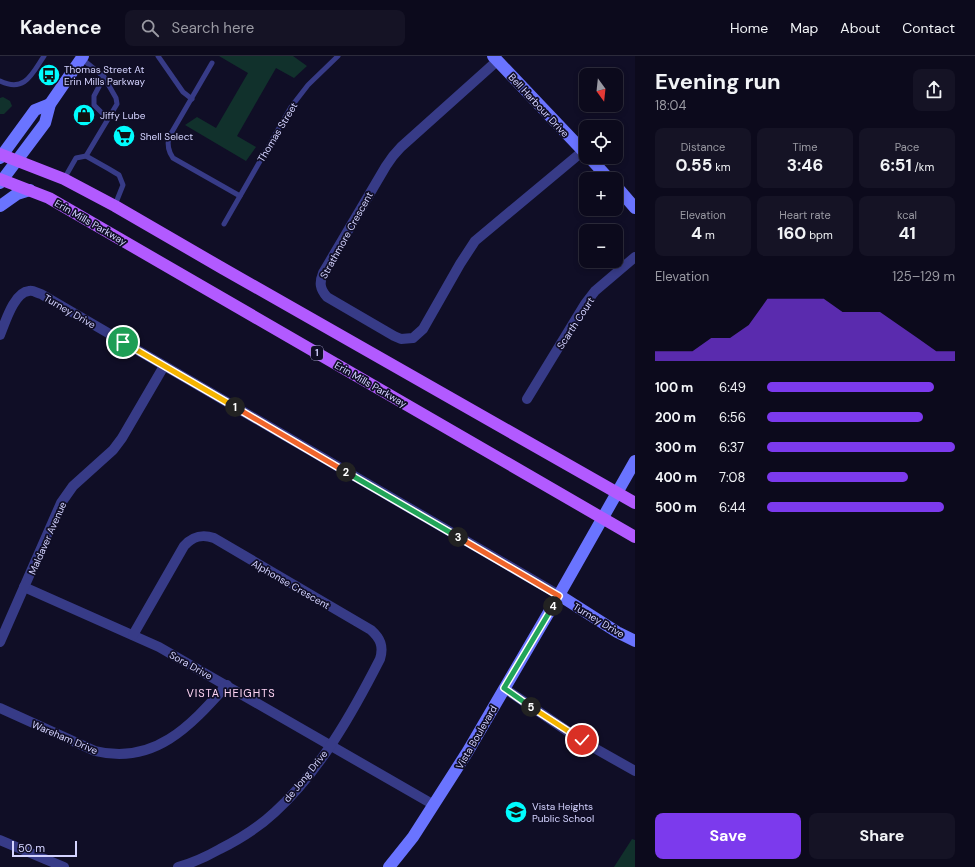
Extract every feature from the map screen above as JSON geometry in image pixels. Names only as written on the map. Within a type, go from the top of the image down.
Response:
[{"type":"main road","points":[[1,156],[64,179],[115,206],[635,503]]},
{"type":"main road","name":"Erin Mills Parkway","points":[[1,181],[50,198],[635,537]]},
{"type":"street","points":[[1,181],[45,123],[50,104],[82,57]]},
{"type":"street","name":"Bell Harbour Drive","points":[[497,58],[579,146]]},
{"type":"street","name":"Strathmore Crescent","points":[[497,58],[393,156],[323,273],[320,279],[323,293],[327,297],[394,336],[407,340],[413,338],[423,328],[475,241],[579,159]]},
{"type":"street","points":[[1,156],[35,110],[50,104]]},
{"type":"street","name":"Bell Harbour Drive","points":[[595,164],[603,172]]},
{"type":"street","points":[[0,206],[17,194],[30,190]]},
{"type":"street","points":[[623,194],[635,208]]},
{"type":"street","name":"Scarth Court","points":[[527,399],[589,299],[635,257]]},
{"type":"street","name":"Turney Drive","points":[[0,335],[18,296],[29,291],[34,291],[559,596],[617,632],[635,641]]},
{"type":"street","name":"Maldaver Avenue","points":[[0,642],[61,503],[80,479],[113,450],[122,438],[164,366]]},
{"type":"street","name":"Vista Boulevard","points":[[389,867],[413,837],[468,751],[559,596],[635,461]]},
{"type":"street","name":"Alphonse Crescent","points":[[133,634],[184,546],[192,538],[199,536],[214,538],[371,630],[378,637],[382,645],[380,659],[330,746]]},
{"type":"street","name":"Sora Drive","points":[[24,587],[133,634],[159,647],[434,805]]},
{"type":"street","name":"Wareham Drive","points":[[0,708],[95,751],[110,754],[127,754],[146,751],[180,732],[197,719],[227,685]]},
{"type":"street","points":[[504,688],[582,740],[635,771]]},
{"type":"street","name":"de Jong Drive","points":[[178,867],[205,857],[253,830],[275,812],[300,786],[330,746]]},
{"type":"street","points":[[0,840],[64,867]]},
{"type":"lane","points":[[0,81],[15,85],[25,82],[44,56]]},
{"type":"lane","points":[[158,56],[183,92],[192,99]]},
{"type":"lane","name":"Thomas Street","points":[[224,224],[291,107],[308,85],[338,56]]},
{"type":"lane","points":[[82,57],[104,76],[116,98],[117,104],[86,156]]},
{"type":"lane","points":[[212,63],[169,137],[167,144],[173,158],[240,196]]},
{"type":"lane","points":[[104,76],[94,96],[94,105],[108,119]]},
{"type":"lane","points":[[64,179],[76,158],[86,156],[119,175],[123,185],[115,206]]},
{"type":"green space","points":[[219,56],[293,56],[307,66],[294,78],[276,68],[237,136],[256,147],[246,161],[185,125],[197,117],[216,128],[248,73]]},
{"type":"green space","points":[[3,97],[10,101],[12,106],[4,114],[0,114],[0,98]]},
{"type":"green space","points":[[632,839],[635,840],[635,867],[614,867]]},
{"type":"place","name":"Thomas Street At Erin Mills Parkway","points":[[49,75]]},
{"type":"place","name":"Jiffy Lube","points":[[84,115]]},
{"type":"place","name":"Shell Select","points":[[124,136]]},
{"type":"place","name":"Vista Heights Public School","points":[[516,812]]},
{"type":"district","name":"VISTA HEIGHTS","points":[[231,693]]},
{"type":"route","points":[[123,342],[559,596],[504,688],[513,696],[582,740]]}]
